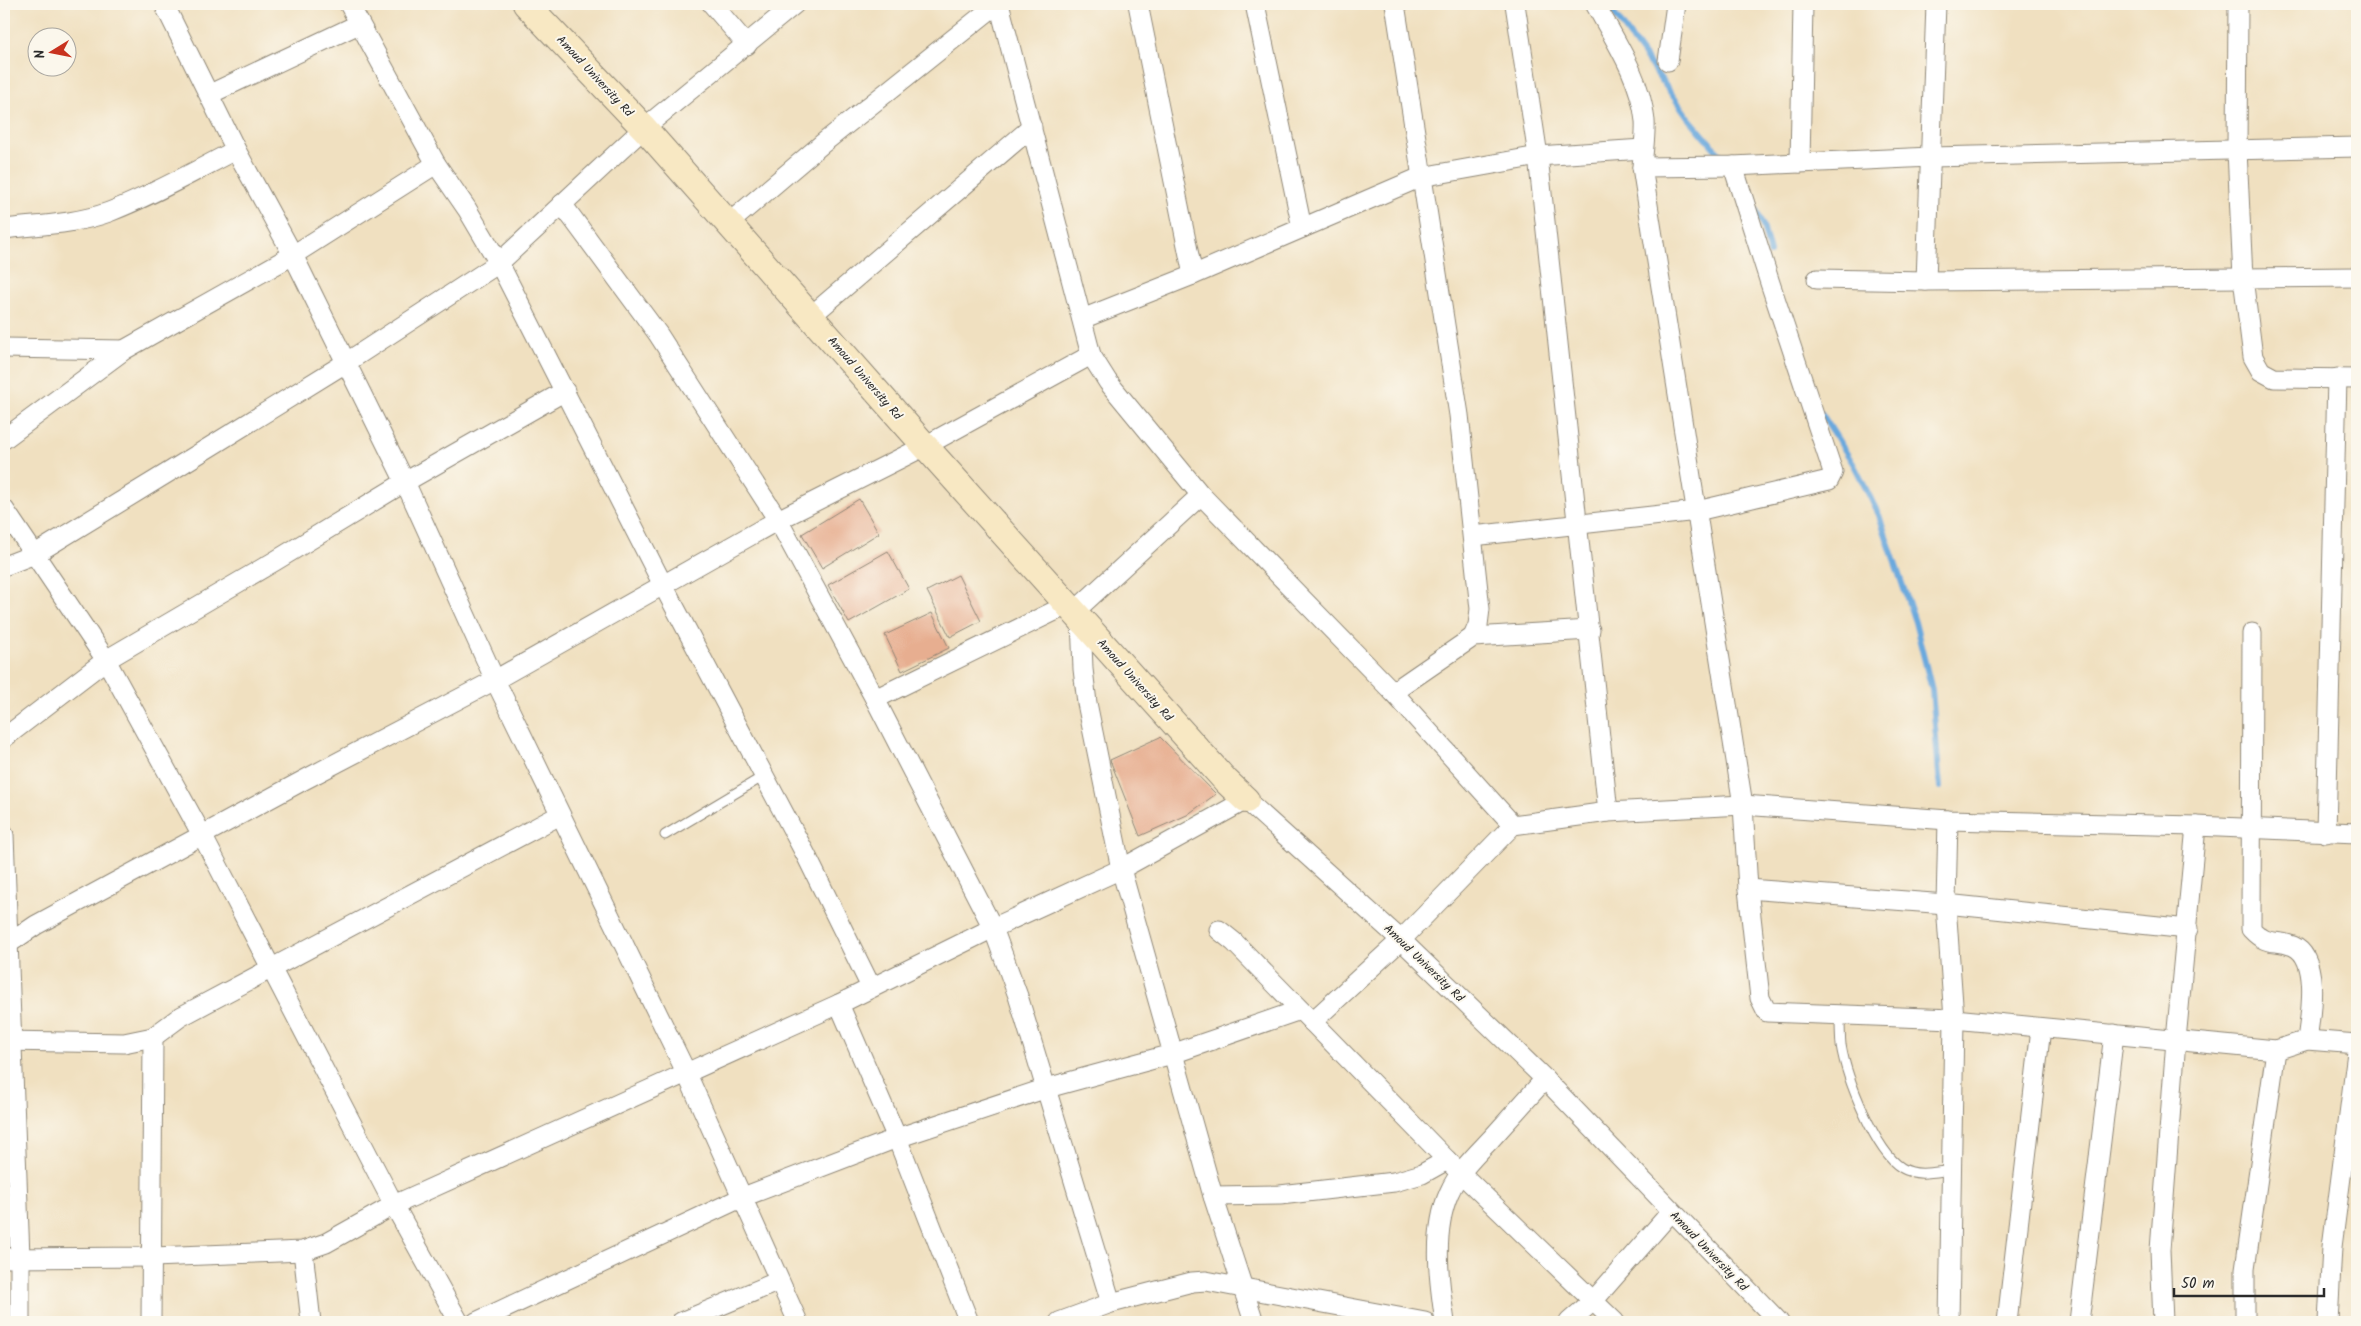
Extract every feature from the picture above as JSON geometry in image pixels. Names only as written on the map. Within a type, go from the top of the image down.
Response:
[{"type":"street","points":[[164,4],[236,150],[293,255],[347,362],[405,482],[495,680],[686,1072],[798,1322]]},
{"type":"street","points":[[349,4],[358,24],[436,164],[467,209],[499,263],[663,585],[806,855],[871,987]]},
{"type":"street","name":"Amoud University Rd","points":[[526,4],[644,128],[812,316],[924,446],[1226,781],[1401,940],[1545,1079],[1779,1322]]},
{"type":"street","points":[[712,4],[747,45]]},
{"type":"street","points":[[4,566],[35,554],[347,362],[499,263],[644,128],[795,4]]},
{"type":"street","points":[[729,223],[976,10],[998,4],[1091,355],[1108,382],[1201,495],[1393,692],[1513,825]]},
{"type":"street","points":[[1138,4],[1193,275]]},
{"type":"street","points":[[1255,4],[1302,228]]},
{"type":"street","points":[[1395,4],[1459,415],[1480,609],[1478,625],[1473,637]]},
{"type":"street","points":[[1516,4],[1538,156],[1579,525],[1608,812]]},
{"type":"street","points":[[1595,4],[1625,60],[1642,100],[1645,123],[1642,158],[1743,805],[1748,888],[1760,998],[1767,1012],[1954,1019],[2276,1050],[2307,1040],[2357,1044]]},
{"type":"street","points":[[1668,61],[1676,4]]},
{"type":"street","points":[[1800,163],[1802,4]]},
{"type":"street","points":[[1926,281],[1936,4]]},
{"type":"street","points":[[2238,4],[2236,150],[2243,278],[2253,357],[2261,371],[2274,378],[2357,379]]},
{"type":"street","points":[[210,94],[358,24]]},
{"type":"street","points":[[812,316],[1032,127]]},
{"type":"street","points":[[1082,319],[1193,275],[1421,177],[1538,156],[1642,158],[1734,166],[1931,157],[2357,147]]},
{"type":"street","points":[[4,229],[52,224],[107,212],[151,194],[236,150]]},
{"type":"street","points":[[4,440],[124,350],[293,255],[436,164]]},
{"type":"street","points":[[1473,536],[1696,511],[1829,480],[1833,472],[1770,283],[1734,166]]},
{"type":"street","points":[[562,204],[658,334],[778,520],[875,699],[993,928],[1018,996],[1047,1088],[1111,1303]]},
{"type":"street","points":[[1817,279],[1926,281],[2357,277]]},
{"type":"street","points":[[4,348],[124,350]]},
{"type":"street","points":[[8,944],[36,925],[202,835],[495,680],[778,520],[924,446],[1091,355]]},
{"type":"street","points":[[2326,833],[2336,378]]},
{"type":"street","points":[[4,738],[106,660],[405,482],[565,391]]},
{"type":"street","points":[[875,699],[1074,613],[1201,495]]},
{"type":"street","points":[[4,508],[106,660],[202,835],[394,1205],[459,1322]]},
{"type":"street","points":[[1074,613],[1087,703],[1120,869],[1212,1196],[1254,1322]]},
{"type":"street","points":[[1393,692],[1473,637],[1590,630]]},
{"type":"street","points":[[2252,633],[2251,929],[2261,939],[2294,946],[2305,958],[2312,982],[2313,1002],[2307,1040]]},
{"type":"street","points":[[12,1257],[153,1257],[303,1251],[326,1243],[394,1205],[839,1004],[993,928],[1120,869],[1246,800]]},
{"type":"street","points":[[476,1322],[743,1197],[897,1138],[1047,1088],[1306,1016],[1401,940],[1513,825],[1608,812],[1743,805],[1948,820],[2196,826],[2357,833]]},
{"type":"street","points":[[8,1041],[124,1043],[153,1037],[180,1017],[560,815]]},
{"type":"street","points":[[1948,820],[1946,904],[1954,1019],[1949,1322]]},
{"type":"street","points":[[2163,1322],[2160,1250],[2176,1040],[2188,929],[2196,826]]},
{"type":"street","points":[[4,835],[8,944],[12,1257],[20,1322]]},
{"type":"street","points":[[1748,888],[1946,904],[2188,929]]},
{"type":"street","points":[[1219,930],[1454,1166],[1615,1322]]},
{"type":"street","points":[[839,1004],[897,1138],[969,1322]]},
{"type":"street","points":[[2007,1322],[2041,1028]]},
{"type":"street","points":[[2079,1322],[2114,1034]]},
{"type":"street","points":[[152,1322],[153,1037]]},
{"type":"street","points":[[2245,1322],[2245,1269],[2276,1050]]},
{"type":"street","points":[[2328,1322],[2332,1247],[2357,1052]]},
{"type":"street","points":[[1212,1196],[1280,1195],[1394,1182],[1454,1166],[1545,1079]]},
{"type":"street","points":[[1445,1322],[1439,1284],[1442,1216],[1454,1166]]},
{"type":"street","points":[[1569,1322],[1594,1300],[1671,1212]]},
{"type":"street","points":[[303,1251],[311,1322]]},
{"type":"street","points":[[1059,1322],[1111,1303],[1192,1282],[1206,1281],[1425,1322]]},
{"type":"street","points":[[687,1321],[779,1282]]},
{"type":"lane","points":[[665,835],[764,776]]},
{"type":"lane","points":[[1840,1014],[1841,1045],[1852,1088],[1889,1158],[1902,1169],[1918,1174],[1951,1170]]},
{"type":"building","points":[[859,499],[879,533],[822,568],[802,534]]},
{"type":"building","points":[[888,551],[909,589],[849,623],[828,585]]},
{"type":"building","points":[[958,575],[981,621],[950,637],[927,591]]},
{"type":"building","points":[[932,613],[949,648],[902,671],[885,635]]},
{"type":"building","points":[[1160,737],[1216,794],[1187,815],[1140,836],[1110,760]]},
{"type":"waterway","points":[[1607,4],[1688,117],[1727,163]]},
{"type":"waterway","points":[[1756,210],[1763,226],[1770,253]]},
{"type":"waterway","points":[[1822,414],[1854,465],[1879,515],[1915,622],[1932,690],[1940,787]]}]
